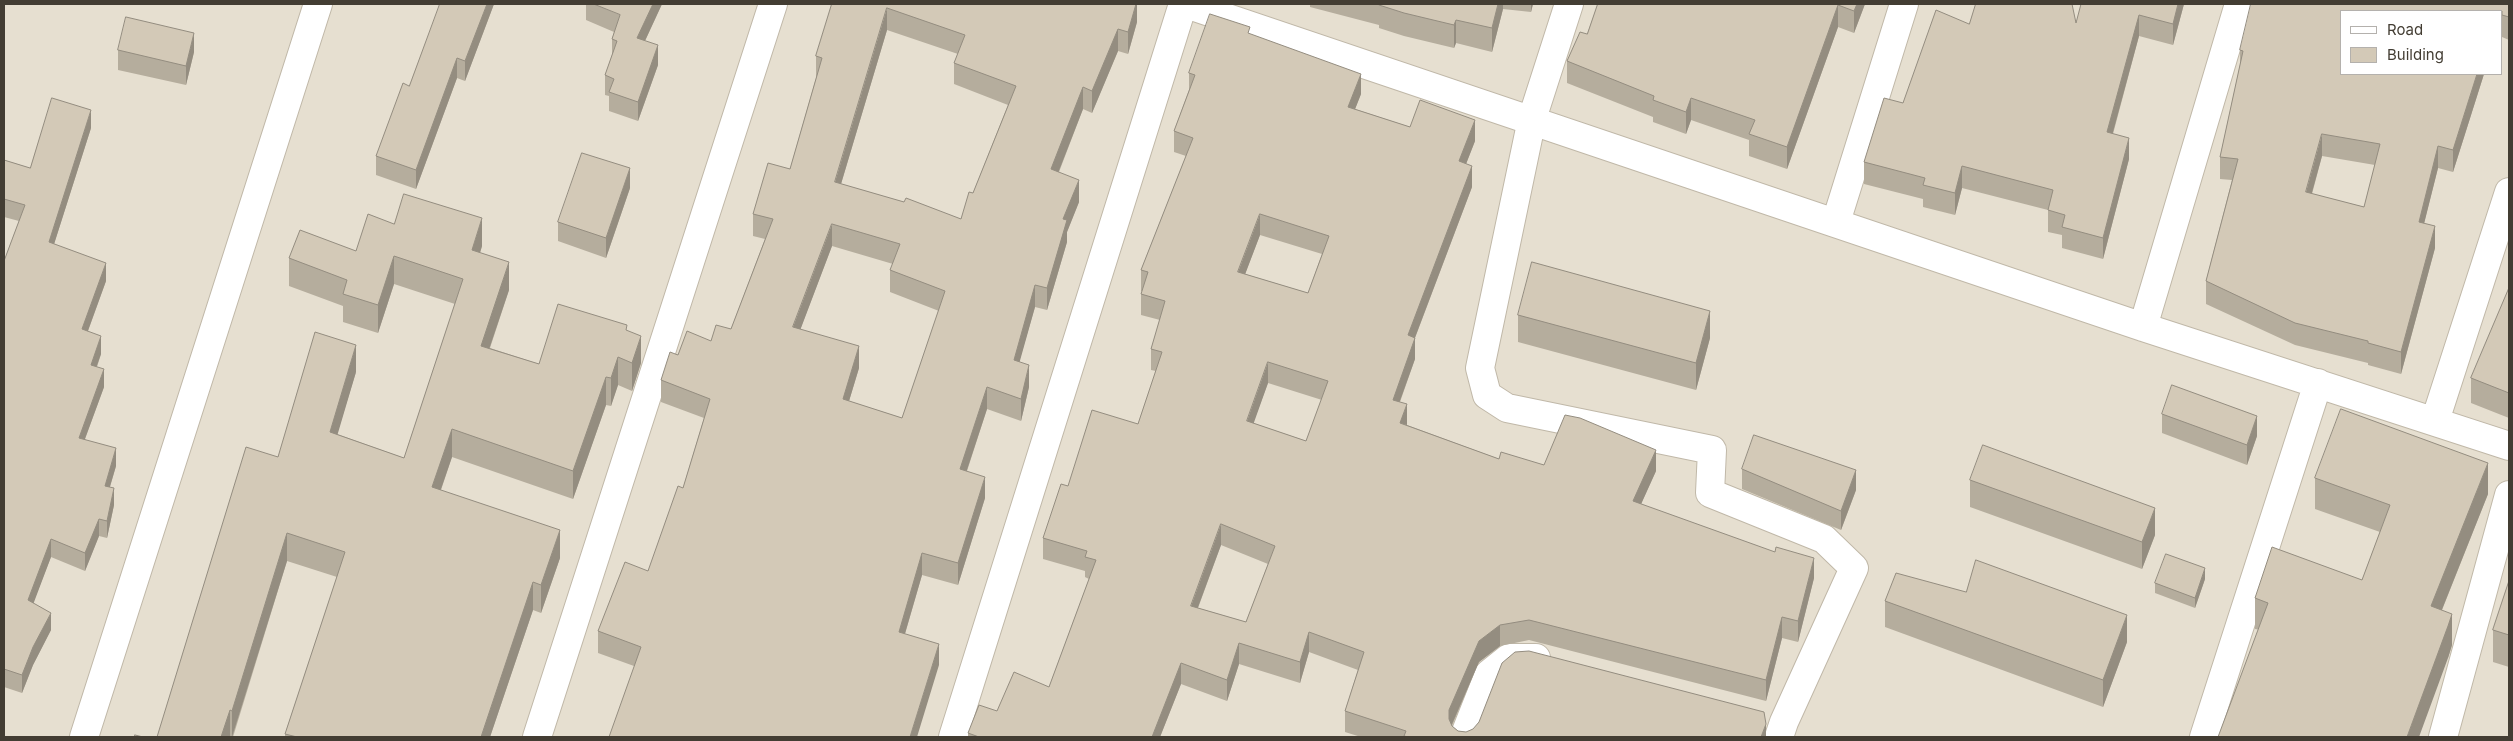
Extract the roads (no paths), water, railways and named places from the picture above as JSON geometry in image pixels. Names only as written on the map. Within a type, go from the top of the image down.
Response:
[{"type":"street","points":[[84,737],[318,4]]},
{"type":"street","points":[[538,737],[774,4]]},
{"type":"street","points":[[953,737],[1184,4],[1532,119],[2143,327],[2509,446]]},
{"type":"street","points":[[1568,4],[1532,119],[1480,368],[1487,394],[1507,408],[1712,450],[1710,493],[1824,539],[1854,568],[1781,730],[1755,715]]},
{"type":"street","points":[[1836,222],[1904,4]]},
{"type":"street","points":[[2143,327],[2239,4]]},
{"type":"street","points":[[2434,421],[2509,192]]},
{"type":"street","points":[[2204,737],[2318,383]]},
{"type":"street","points":[[2443,737],[2509,495]]},
{"type":"street","points":[[1464,737],[1489,674],[1508,658],[1530,656],[1558,664]]}]
